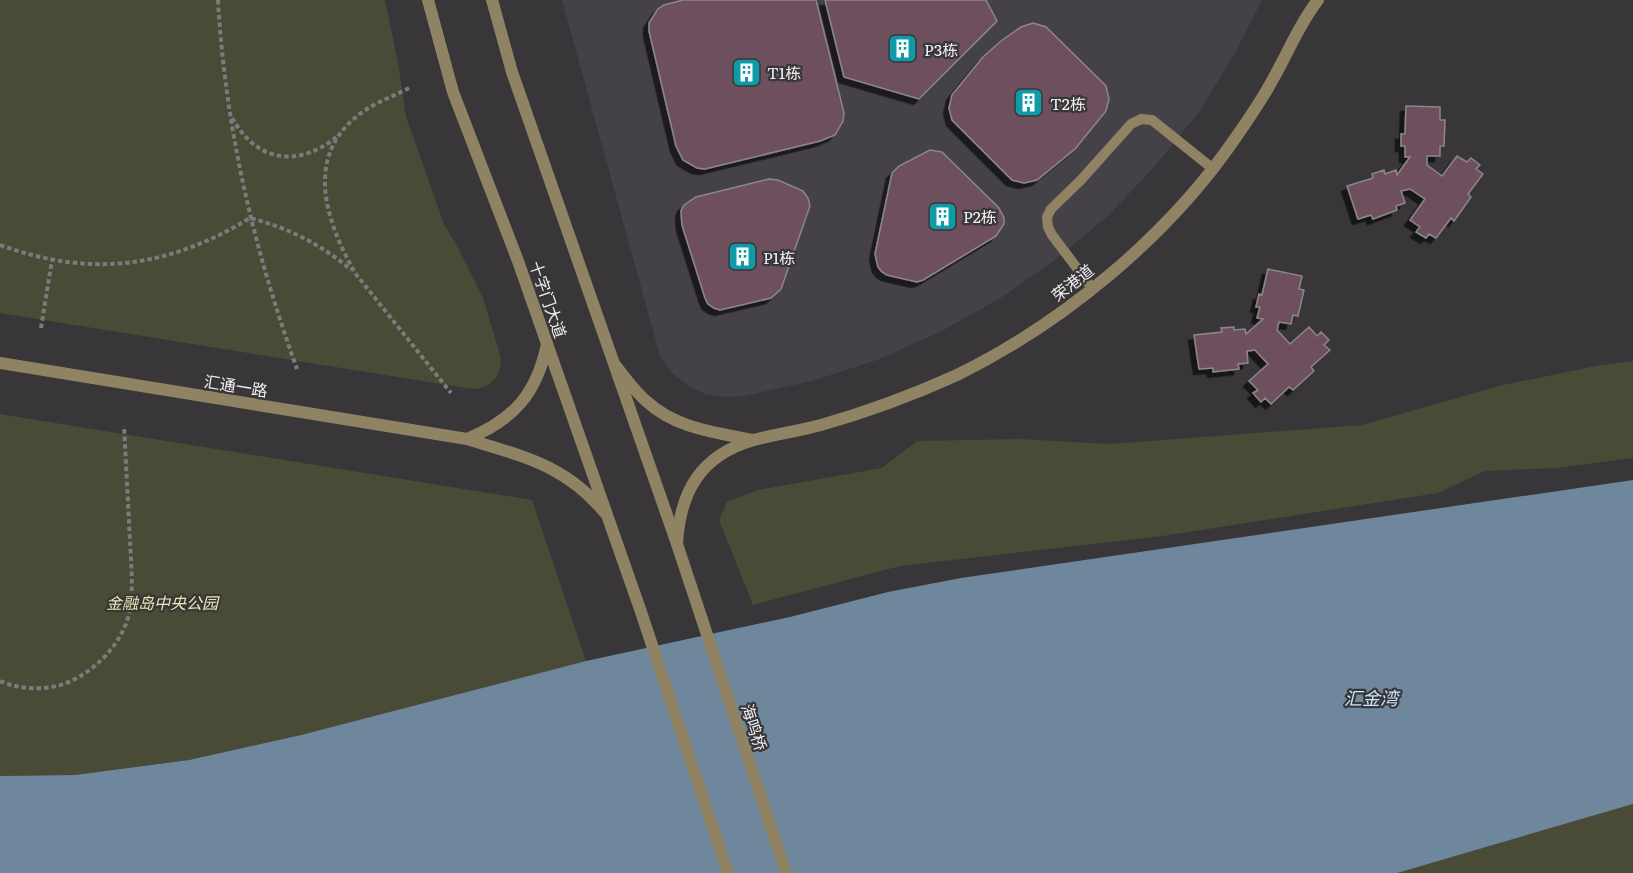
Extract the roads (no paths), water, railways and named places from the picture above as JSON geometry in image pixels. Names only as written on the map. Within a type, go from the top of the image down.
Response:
[{"type":"street","name":"十字门大道","points":[[428,0],[453,92],[518,261],[640,609],[728,873]]},
{"type":"street","points":[[492,0],[512,72],[677,544]]},
{"type":"street","points":[[498,27],[500,0]]},
{"type":"street","points":[[1306,0],[1306,15]]},
{"type":"street","name":"荣港道","points":[[755,440],[820,426],[889,403],[957,374],[1021,339],[1092,288],[1137,250],[1188,198],[1212,168],[1233,141],[1273,80],[1306,15],[1318,0]]},
{"type":"street","points":[[467,439],[501,422],[527,396],[540,371],[547,344]]},
{"type":"street","name":"汇通一路","points":[[0,363],[467,439],[541,463],[560,472],[594,499],[607,515]]},
{"type":"street","points":[[615,365],[644,400],[676,422],[695,429],[755,440]]},
{"type":"street","points":[[677,544],[678,521],[685,498],[696,478],[712,461],[732,448],[755,440]]},
{"type":"street","name":"海鸣桥","points":[[677,544],[786,873]]},
{"type":"lane","points":[[1092,288],[1052,235],[1047,217],[1131,124],[1141,119],[1152,120],[1212,168]]},
{"type":"water","name":"汇金湾","points":[[1633,480],[1633,804],[1397,873],[0,873],[0,776],[75,775],[189,760],[301,735],[586,661],[790,617],[888,592],[961,578]]},
{"type":"place","name":"P3栋","points":[[903,49]]},
{"type":"place","name":"T1栋","points":[[746,72]]},
{"type":"place","name":"T2栋","points":[[1029,103]]},
{"type":"place","name":"P2栋","points":[[942,216]]},
{"type":"place","name":"P1栋","points":[[742,257]]},
{"type":"park label","name":"金融岛中央公园","points":[[162,602]]}]
